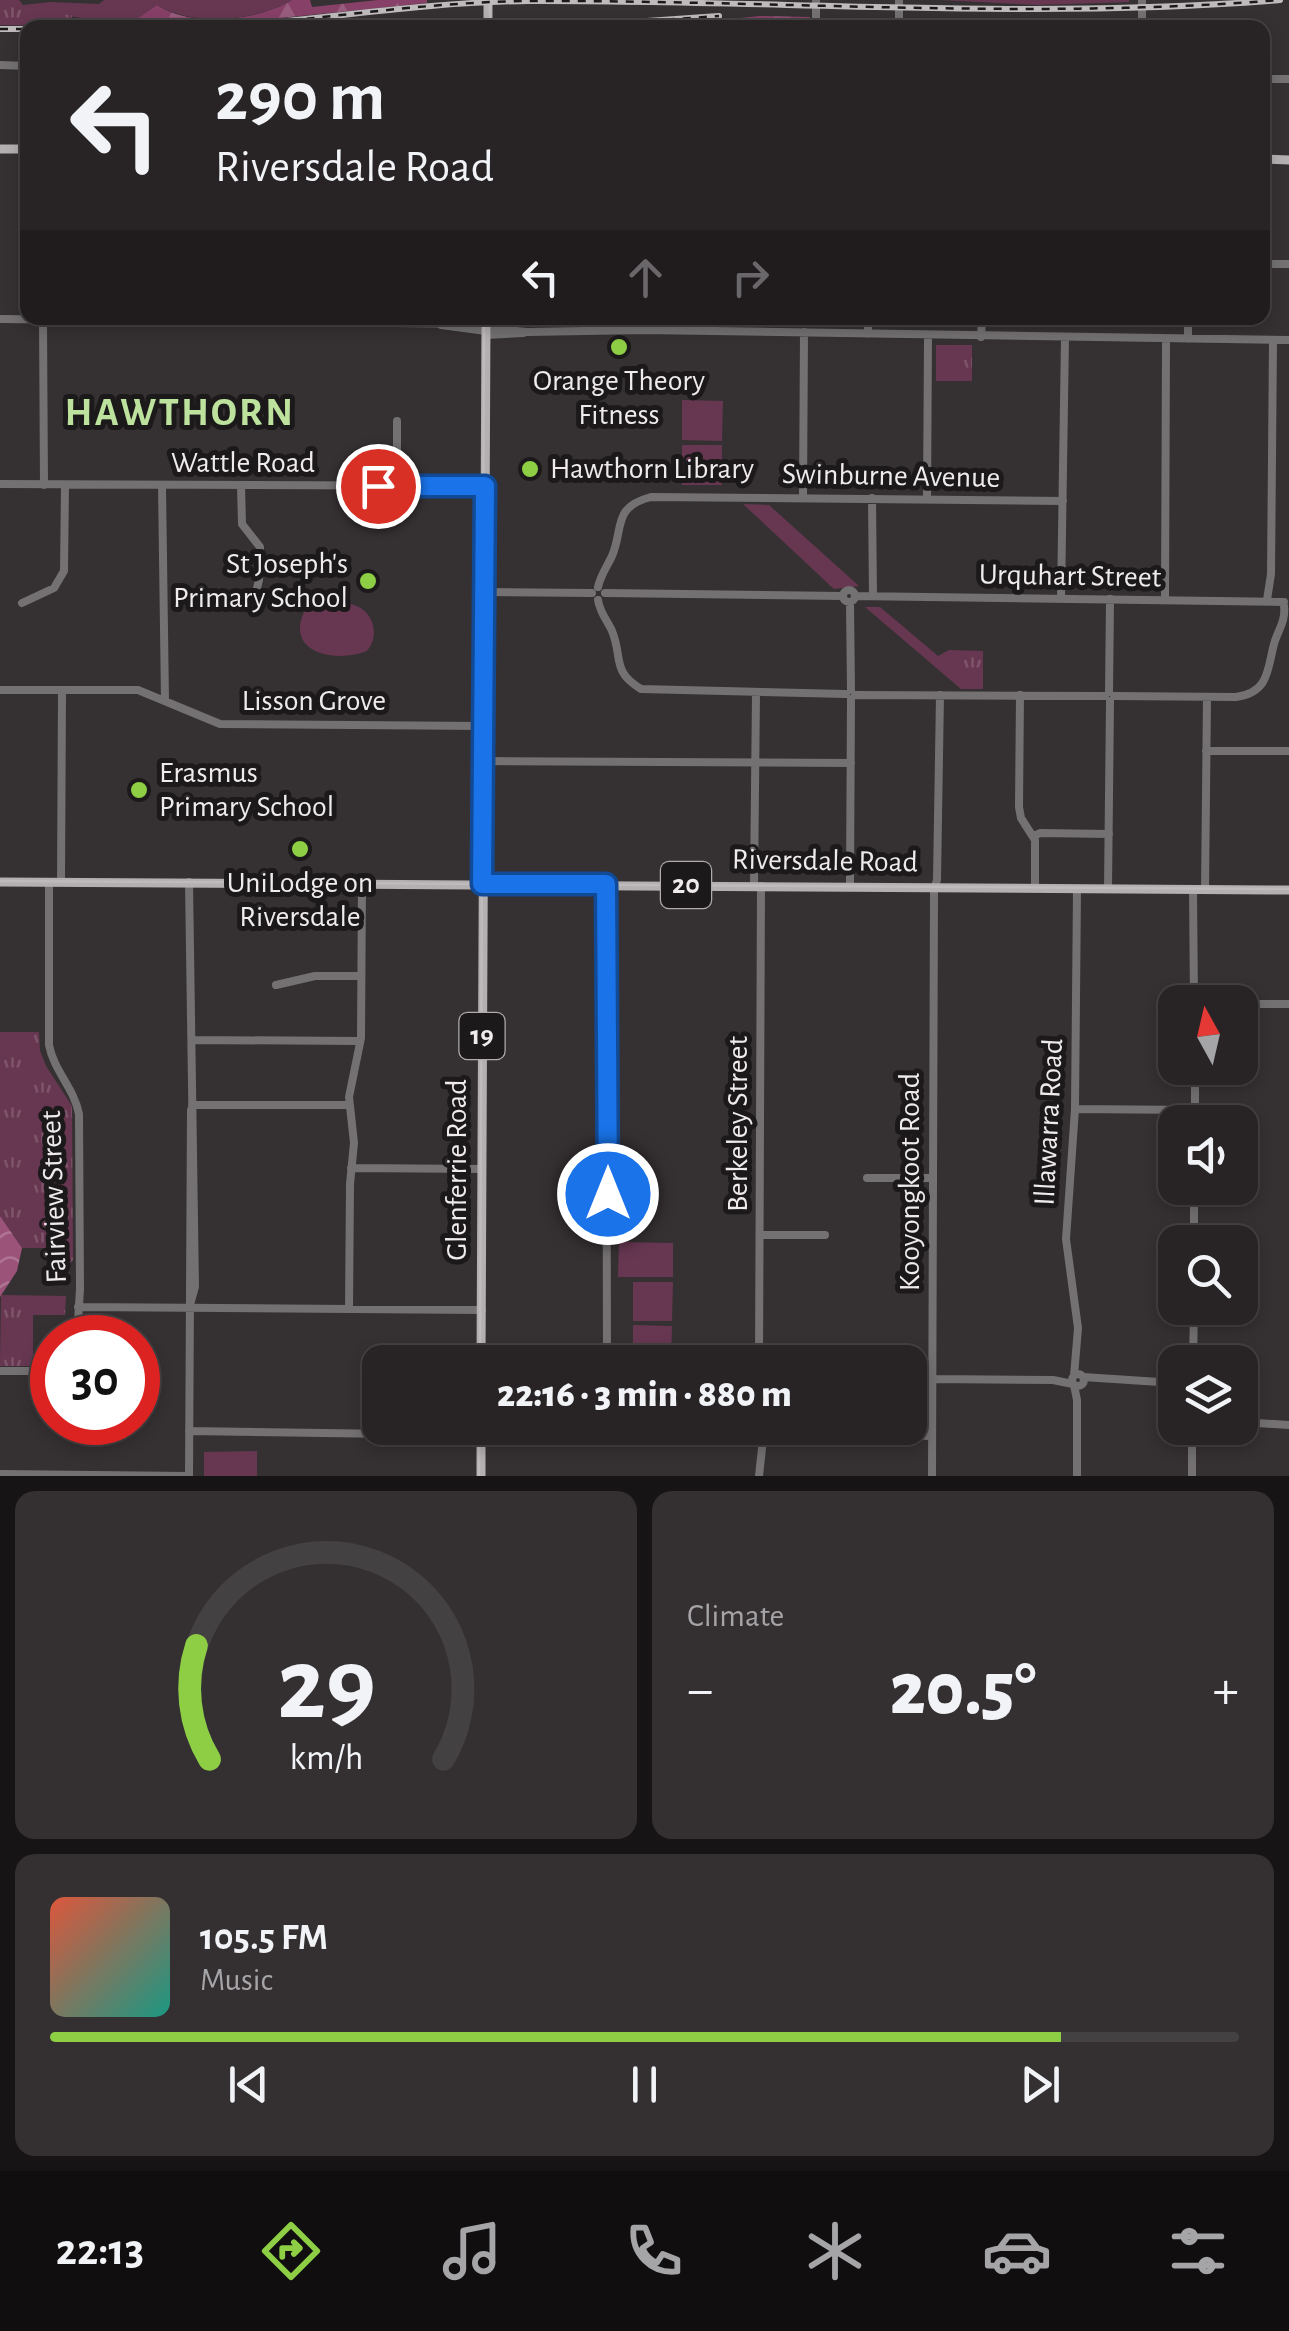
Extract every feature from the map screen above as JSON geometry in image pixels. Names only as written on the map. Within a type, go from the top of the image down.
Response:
[{"type":"main road","name":"Glenferrie Road","points":[[482,1345],[486,327]]},
{"type":"main road","name":"Riversdale Road","points":[[0,882],[1289,890]]},
{"type":"main road","points":[[481,1445],[481,1476]]},
{"type":"street","points":[[43,325],[44,485]]},
{"type":"street","points":[[453,325],[528,332],[644,330],[1289,340]]},
{"type":"street","points":[[573,325],[573,332]]},
{"type":"street","points":[[644,325],[644,330]]},
{"type":"street","points":[[750,325],[750,332]]},
{"type":"street","points":[[868,325],[868,334]]},
{"type":"street","points":[[982,325],[982,337]]},
{"type":"street","points":[[1188,325],[1188,339]]},
{"type":"street","points":[[802,498],[804,332]]},
{"type":"street","points":[[927,499],[928,336]]},
{"type":"street","points":[[1061,598],[1065,338]]},
{"type":"street","points":[[1164,600],[1166,339]]},
{"type":"street","points":[[599,593],[599,608],[614,636],[622,674],[641,690],[1241,696],[1261,687],[1284,620],[1271,574],[1273,340]]},
{"type":"street","points":[[397,421],[397,486]]},
{"type":"street","name":"Wattle Road","points":[[0,484],[485,486]]},
{"type":"street","points":[[162,485],[165,702]]},
{"type":"street","points":[[241,485],[243,527],[260,547],[260,580],[252,609]]},
{"type":"street","points":[[22,603],[54,588],[64,571],[66,486]]},
{"type":"street","name":"Swinburne Avenue","points":[[599,593],[622,517],[637,502],[661,496],[1063,501]]},
{"type":"street","points":[[872,498],[873,596]]},
{"type":"street","name":"Urquhart Street","points":[[484,592],[1282,603]]},
{"type":"street","points":[[849,598],[850,886]]},
{"type":"street","points":[[1108,889],[1110,599]]},
{"type":"street","points":[[1278,634],[1289,622]]},
{"type":"street","name":"Lisson Grove","points":[[0,690],[134,690],[220,724],[484,724]]},
{"type":"street","name":"Fairview Street","points":[[62,690],[49,1045],[79,1114],[78,1315]]},
{"type":"street","name":"Berkeley Street","points":[[756,694],[760,1345]]},
{"type":"street","name":"Kooyongkoot Road","points":[[932,1476],[934,888],[938,878],[940,695]]},
{"type":"street","points":[[1020,695],[1019,806],[1034,836],[1035,888]]},
{"type":"street","points":[[1206,890],[1207,697]]},
{"type":"street","points":[[1206,751],[1289,751]]},
{"type":"street","points":[[483,761],[851,763]]},
{"type":"street","points":[[1034,836],[1108,834]]},
{"type":"street","points":[[0,1474],[189,1476],[193,882]]},
{"type":"street","points":[[349,1309],[354,1135],[349,1106],[360,1042],[362,883]]},
{"type":"street","points":[[606,884],[607,1345]]},
{"type":"street","name":"Illawarra Road","points":[[1076,1476],[1078,1328],[1066,1239],[1074,1110],[1077,888]]},
{"type":"street","points":[[1193,890],[1194,985]]},
{"type":"street","points":[[276,986],[315,976],[361,976]]},
{"type":"street","points":[[1258,1004],[1289,1004]]},
{"type":"street","points":[[192,1040],[360,1042]]},
{"type":"street","points":[[192,1105],[349,1106]]},
{"type":"street","points":[[1074,1110],[1158,1110]]},
{"type":"street","points":[[351,1168],[482,1169]]},
{"type":"street","points":[[867,1178],[933,1178]]},
{"type":"street","points":[[760,1235],[825,1235]]},
{"type":"street","points":[[78,1307],[482,1310]]},
{"type":"street","points":[[0,1371],[30,1371]]},
{"type":"street","points":[[932,1378],[1158,1382]]},
{"type":"street","points":[[1258,1423],[1289,1425]]},
{"type":"street","points":[[927,1433],[932,1433]]},
{"type":"street","points":[[189,1434],[362,1435]]},
{"type":"street","points":[[759,1445],[759,1476]]},
{"type":"street","points":[[1192,1445],[1192,1476]]},
{"type":"green space","points":[[0,0],[19,0],[23,5],[51,2],[51,14],[72,15],[72,20],[20,20],[20,25],[0,25]]},
{"type":"green space","points":[[104,0],[292,0],[261,13],[225,19],[188,16],[157,5],[135,20],[51,14],[51,2],[99,4]]},
{"type":"green space","points":[[292,0],[310,0],[312,7],[427,0],[262,20],[135,20],[157,5],[188,17],[206,19],[244,17]]},
{"type":"green space","points":[[941,0],[1129,0],[1129,2],[1037,5]]},
{"type":"green space","points":[[760,16],[810,17],[810,20],[721,20]]},
{"type":"green space","points":[[936,345],[972,345],[972,381],[936,381]]},
{"type":"green space","points":[[682,400],[723,401],[722,441],[682,440]]},
{"type":"green space","points":[[682,445],[722,445],[722,485],[682,485]]},
{"type":"green space","points":[[743,504],[769,505],[859,586],[834,589]]},
{"type":"green space","points":[[321,604],[350,604],[366,613],[374,631],[367,651],[329,655],[308,646],[300,626],[304,612]]},
{"type":"green space","points":[[865,607],[880,607],[938,656],[949,650],[983,651],[983,689],[961,689]]},
{"type":"green space","points":[[0,1032],[39,1032],[46,1066],[72,1106],[73,1260],[66,1267],[52,1248],[22,1248],[0,1216]]},
{"type":"green space","points":[[619,1242],[673,1243],[673,1277],[618,1277]]},
{"type":"green space","points":[[633,1282],[673,1282],[672,1321],[633,1321]]},
{"type":"green space","points":[[1,1295],[66,1296],[65,1315],[30,1315],[30,1366],[0,1366]]},
{"type":"green space","points":[[633,1325],[672,1326],[671,1345],[633,1345]]},
{"type":"green space","points":[[257,1451],[257,1476],[204,1476],[204,1452]]},
{"type":"water","points":[[0,1216],[22,1248],[17,1271],[0,1297]]},
{"type":"tram line","points":[[490,0],[490,20]]},
{"type":"tram line","points":[[480,1345],[484,325]]},
{"type":"tram line","points":[[0,881],[1289,889]]},
{"type":"tram line","points":[[479,1445],[479,1476]]},
{"type":"railway","points":[[290,20],[529,1],[998,9],[1280,0]]},
{"type":"railway","points":[[661,20],[719,16]]},
{"type":"railway","points":[[0,29],[20,29]]},
{"type":"place","name":"Orange Theory Fitness","points":[[619,347]]},
{"type":"place","name":"Hawthorn Library","points":[[530,469]]},
{"type":"place","name":"St Joseph's Primary School","points":[[368,581]]},
{"type":"place","name":"Erasmus Primary School","points":[[139,790]]},
{"type":"place","name":"UniLodge on Riversdale","points":[[300,849]]},
{"type":"district","name":"HAWTHORN","points":[[180,413]]},
{"type":"route","points":[[378,486],[485,486],[482,884],[606,884],[608,1194]]}]
